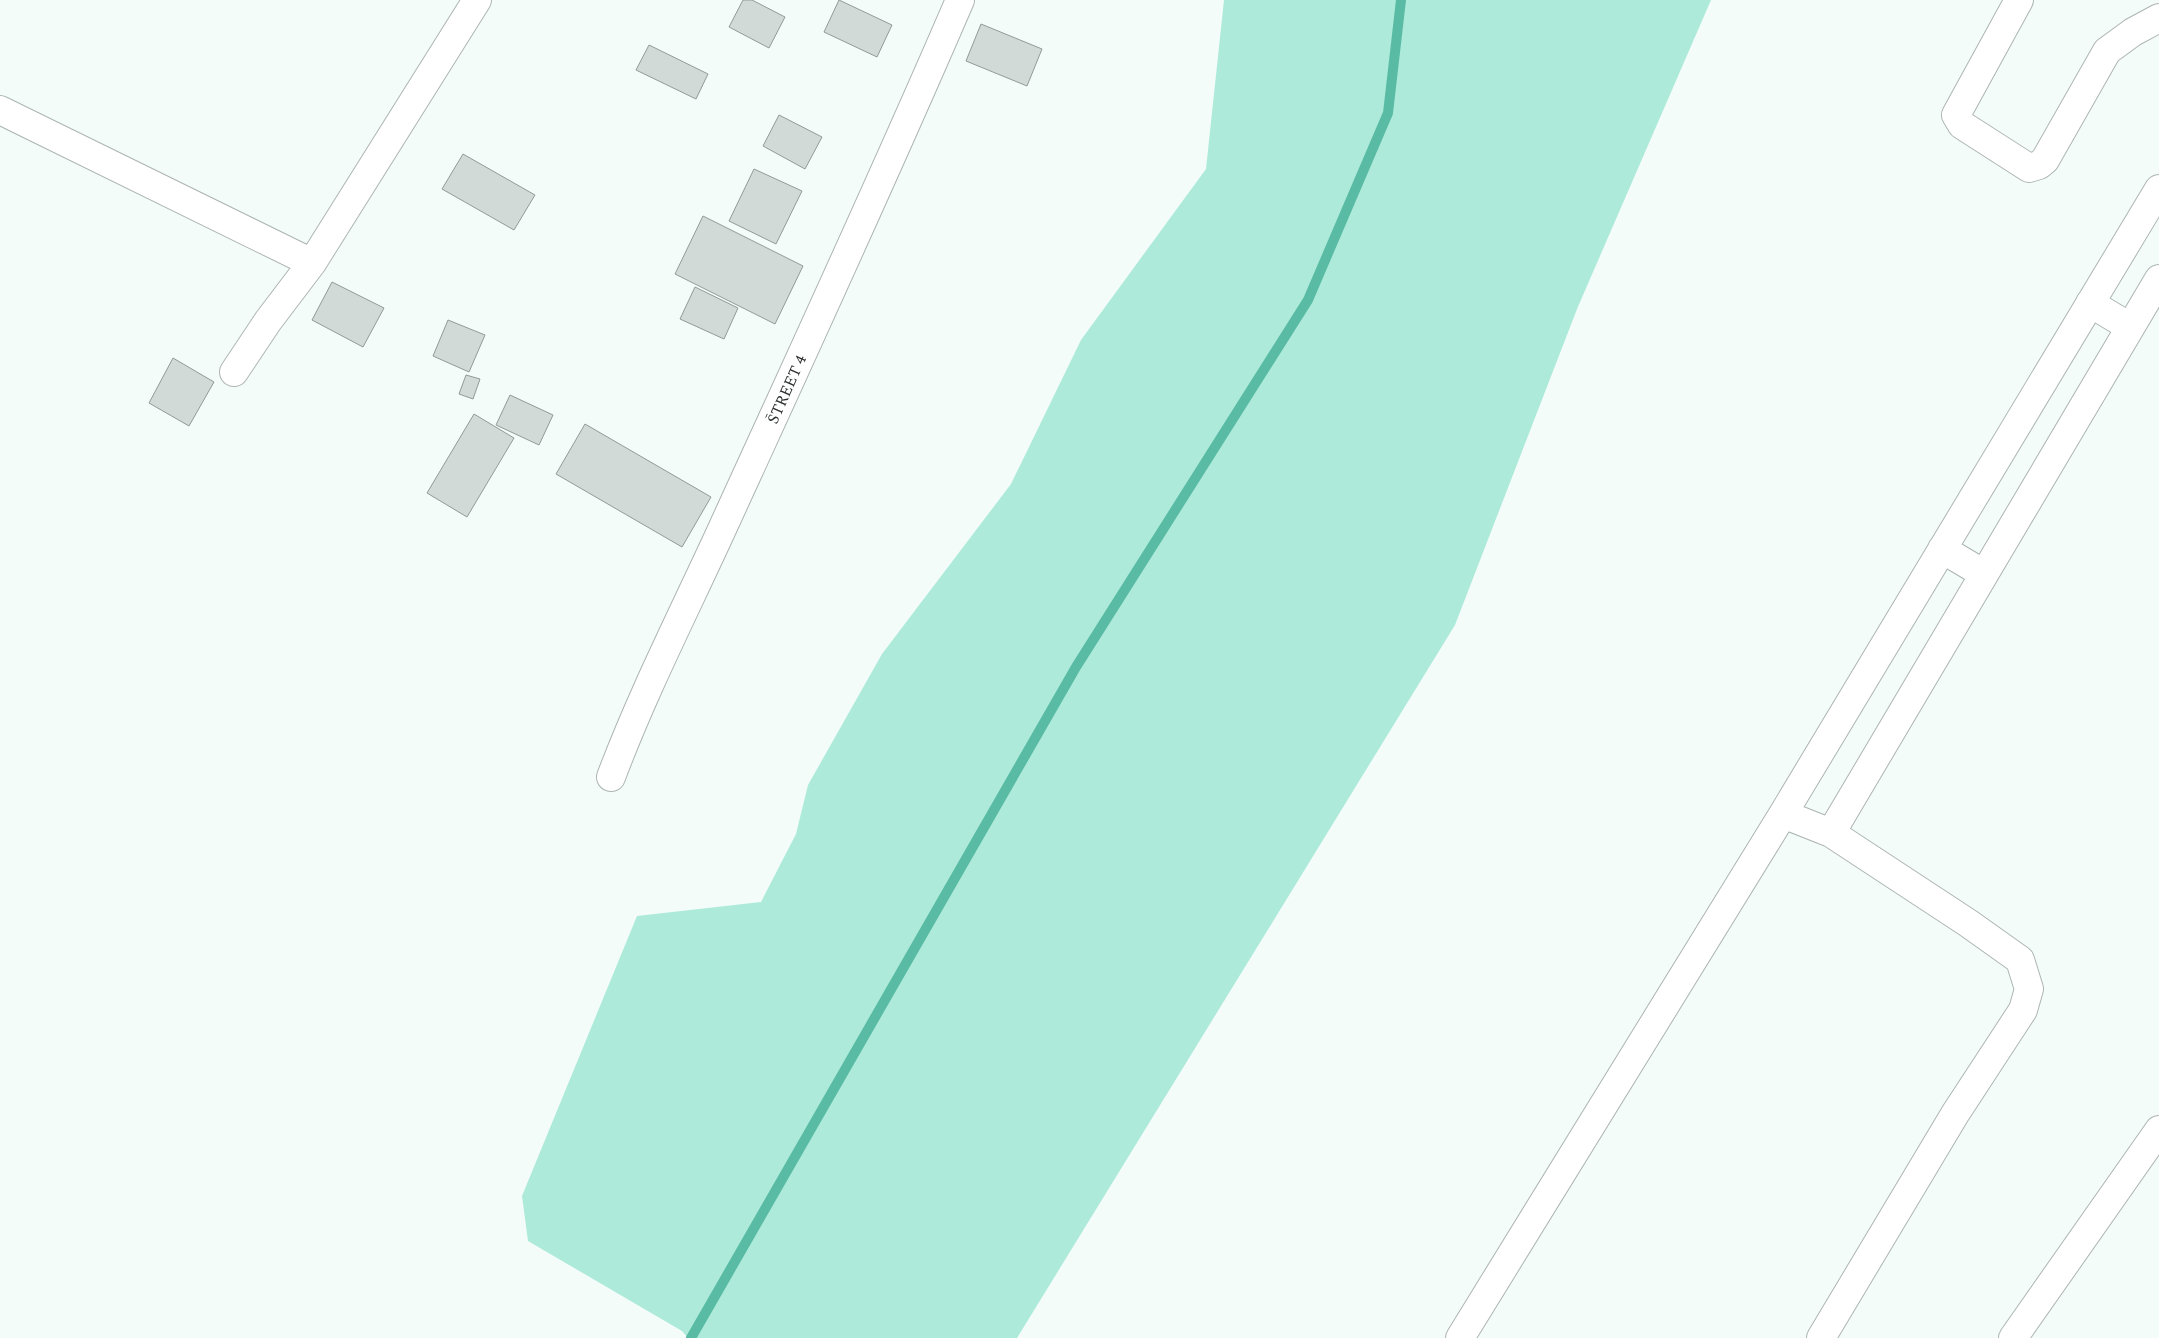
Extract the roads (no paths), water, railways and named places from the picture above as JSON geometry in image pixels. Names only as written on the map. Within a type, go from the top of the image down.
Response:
[{"type":"street","points":[[234,372],[268,321],[312,263],[477,0]]},
{"type":"street","name":"S̄TREET 4","points":[[611,777],[637,712],[688,605],[914,106],[960,0]]},
{"type":"street","points":[[2019,0],[1956,115],[1962,125],[2029,168],[2039,165],[2045,160],[2107,51],[2133,32],[2159,18]]},
{"type":"street","points":[[0,110],[312,263]]},
{"type":"street","points":[[1460,1338],[1783,814],[2159,189]]},
{"type":"street","points":[[1831,833],[2159,279]]},
{"type":"street","points":[[2090,304],[2130,327]]},
{"type":"street","points":[[1942,549],[1984,574]]},
{"type":"street","points":[[1783,814],[1831,833],[1968,923],[2020,960],[2028,989],[2023,1010],[1955,1114],[1822,1338]]},
{"type":"street","points":[[2013,1338],[2159,1130]]},
{"type":"waterway","points":[[691,1338],[1076,667],[1308,300],[1388,113],[1401,0]]}]
